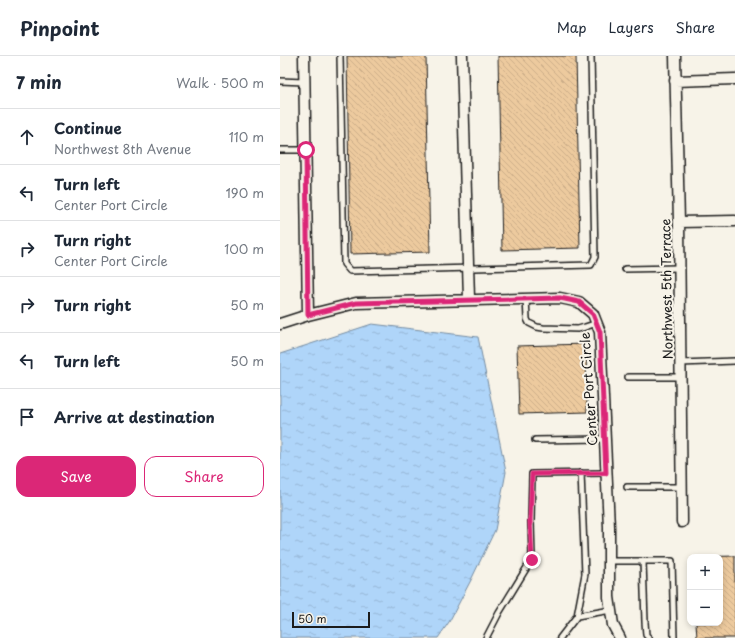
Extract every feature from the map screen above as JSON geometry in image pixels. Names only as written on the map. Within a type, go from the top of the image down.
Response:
[{"type":"street","points":[[304,56],[308,315]]},
{"type":"street","points":[[462,56],[469,299]]},
{"type":"street","name":"Northwest 5th Terrace","points":[[675,56],[679,222],[682,522]]},
{"type":"street","points":[[675,81],[735,79]]},
{"type":"street","points":[[679,222],[735,222]]},
{"type":"street","name":"Center Port Circle","points":[[280,324],[308,315],[356,303],[469,299],[560,298],[579,302],[593,314],[600,332],[608,527],[609,597],[613,624],[620,638]]},
{"type":"lane","points":[[340,56],[344,264],[350,271],[591,265],[595,257],[591,56]]},
{"type":"lane","points":[[280,81],[304,82]]},
{"type":"lane","points":[[280,150],[306,150]]},
{"type":"lane","points":[[625,269],[679,268]]},
{"type":"lane","points":[[526,298],[527,319],[529,323],[537,327],[578,329],[597,323]]},
{"type":"lane","points":[[680,363],[735,361]]},
{"type":"lane","points":[[628,377],[680,377]]},
{"type":"lane","points":[[536,440],[605,439]]},
{"type":"lane","points":[[560,638],[576,616],[585,574],[581,473]]},
{"type":"lane","points":[[486,638],[532,560],[530,521],[532,474],[606,473]]},
{"type":"lane","points":[[627,487],[681,487]]},
{"type":"lane","points":[[609,561],[672,561],[674,638]]},
{"type":"lane","points":[[644,561],[645,622],[646,635],[649,638]]},
{"type":"lane","points":[[576,616],[611,610]]},
{"type":"water","points":[[372,324],[478,337],[506,472],[495,530],[449,622],[438,638],[280,638],[280,354]]},
{"type":"building","points":[[347,56],[426,56],[430,252],[350,254]]},
{"type":"building","points":[[498,56],[576,56],[580,248],[502,250]]},
{"type":"building","points":[[586,344],[587,412],[519,414],[517,346]]},
{"type":"building","points":[[723,556],[735,556],[735,638],[697,638],[696,626],[723,626]]},
{"type":"route","points":[[306,150],[308,315],[356,303],[469,299],[560,298],[579,302],[593,314],[600,332],[606,473],[532,474],[530,521],[532,560]]}]
